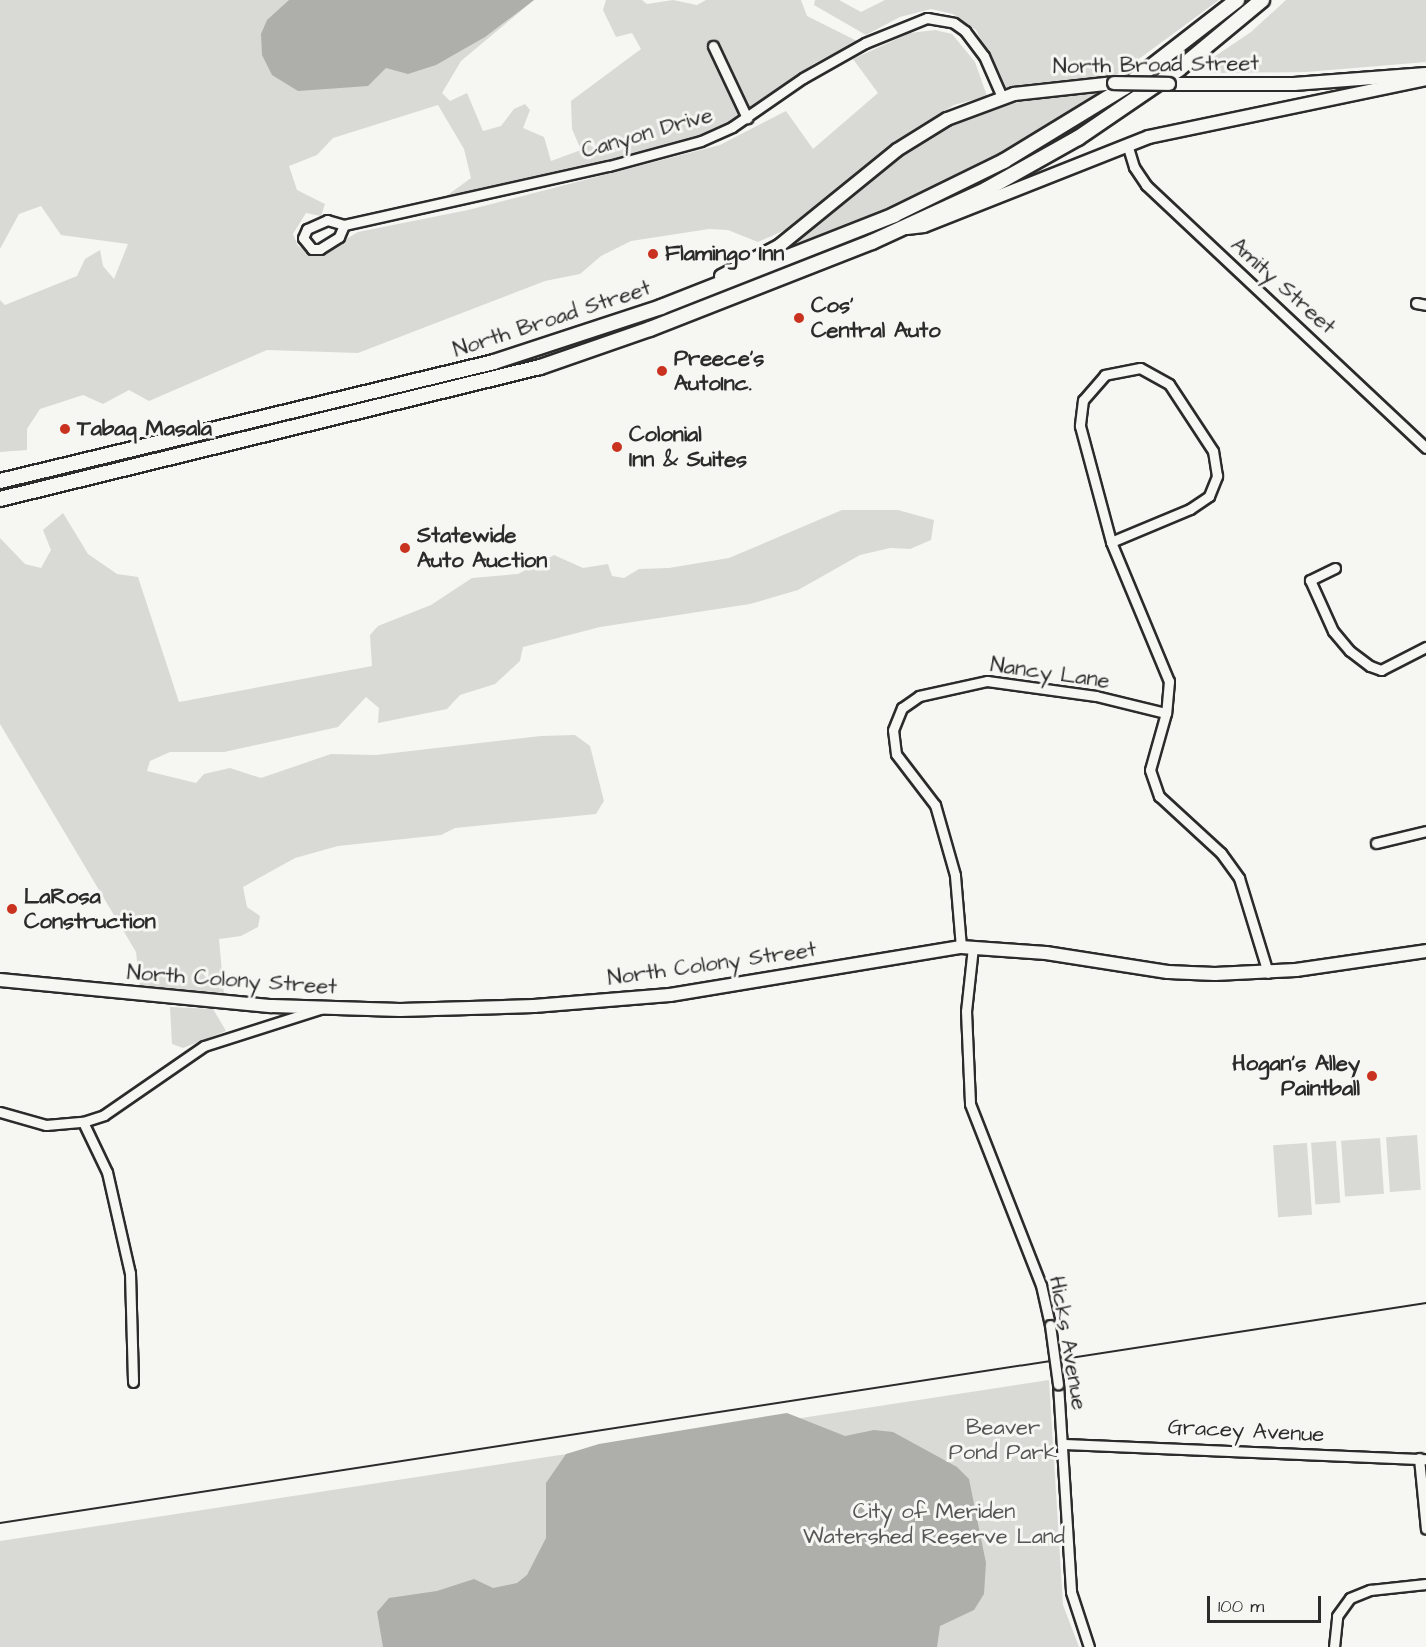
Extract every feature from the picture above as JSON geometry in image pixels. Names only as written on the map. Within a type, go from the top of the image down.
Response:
[{"type":"highway","points":[[682,299],[885,218],[997,165],[1125,87],[1237,0]]},
{"type":"highway","points":[[903,229],[995,184],[1078,138],[1171,74],[1262,0]]},
{"type":"highway","name":"North Broad Street","points":[[0,499],[540,367],[629,336],[903,229]]},
{"type":"highway","name":"North Broad Street","points":[[0,481],[382,390],[533,351],[682,299]]},
{"type":"highway","points":[[382,390],[387,406]]},
{"type":"main road","name":"North Broad Street","points":[[682,299],[779,246],[929,129],[1002,97],[1063,86],[1114,83],[1318,82],[1426,74]]},
{"type":"main road","name":"North Broad Street","points":[[903,229],[932,223],[1127,144],[1223,119],[1321,103],[1426,79]]},
{"type":"main road","points":[[1318,82],[1321,103]]},
{"type":"main road","name":"North Colony Street","points":[[0,980],[323,1008],[534,1006],[670,995],[967,947],[1046,953],[1168,972],[1268,973],[1426,951]]},
{"type":"street","name":"Canyon Drive","points":[[344,225],[659,153],[717,135],[747,118],[820,68],[877,37],[927,18],[954,23],[965,31],[984,56],[1002,97]]},
{"type":"street","points":[[713,46],[747,118]]},
{"type":"street","name":"Amity Street","points":[[1127,144],[1134,167],[1146,185],[1320,344],[1426,448]]},
{"type":"street","points":[[1416,303],[1426,305]]},
{"type":"street","points":[[1111,542],[1190,508],[1209,496],[1217,476],[1213,451],[1169,384],[1140,368],[1105,375],[1083,400],[1080,426],[1111,542],[1169,681],[1166,713],[1150,770],[1159,796],[1221,853],[1239,878],[1268,973]]},
{"type":"street","points":[[1335,568],[1310,580],[1333,632],[1370,666],[1388,668],[1426,646]]},
{"type":"street","name":"Nancy Lane","points":[[967,947],[955,875],[935,806],[896,754],[893,730],[902,708],[919,696],[987,681],[1096,696],[1166,713]]},
{"type":"street","points":[[1376,843],[1426,831]]},
{"type":"street","name":"Hicks Avenue","points":[[967,947],[966,1011],[970,1104],[1041,1285],[1050,1325],[1063,1444],[1071,1592],[1089,1647]]},
{"type":"street","points":[[0,1112],[46,1125],[83,1122],[104,1115],[204,1046],[323,1008]]},
{"type":"street","points":[[83,1122],[107,1172],[130,1273],[133,1382]]},
{"type":"street","name":"Gracey Avenue","points":[[1063,1444],[1422,1459]]},
{"type":"street","points":[[1422,1459],[1426,1529]]},
{"type":"street","points":[[1334,1647],[1337,1616],[1350,1598],[1370,1590],[1426,1584]]},
{"type":"green space","points":[[0,0],[534,0],[461,61],[442,93],[450,101],[467,93],[483,131],[501,126],[514,109],[525,104],[530,110],[523,128],[544,137],[551,161],[581,150],[572,129],[571,101],[641,49],[632,33],[616,37],[603,10],[606,0],[642,0],[647,4],[673,0],[697,5],[706,0],[801,0],[807,16],[857,41],[813,64],[742,117],[704,135],[619,159],[445,197],[471,178],[464,149],[438,105],[333,138],[317,155],[289,166],[297,190],[325,204],[321,216],[306,213],[293,234],[298,246],[318,256],[358,232],[468,210],[720,145],[786,111],[813,149],[878,93],[853,59],[910,33],[935,30],[952,34],[975,62],[987,96],[954,105],[908,133],[792,227],[758,242],[728,230],[709,229],[631,241],[601,256],[580,274],[545,281],[358,353],[267,350],[149,401],[129,390],[103,404],[83,395],[40,409],[27,429],[27,450],[0,452],[0,300],[5,305],[77,276],[85,259],[100,250],[103,266],[114,279],[128,244],[61,235],[41,206],[19,214],[0,249]]},
{"type":"green space","points":[[815,0],[839,0],[861,12],[885,0],[1219,0],[1117,75],[1005,88],[976,30],[953,14],[931,9],[900,17],[866,35],[814,5]]},
{"type":"green space","points":[[1286,0],[1426,0],[1426,62],[1306,72],[1215,73],[1199,67],[1251,32]]},
{"type":"green space","points":[[1103,93],[1001,156],[938,188],[845,229],[790,249],[787,245],[915,147],[957,120],[1037,97]]},
{"type":"green space","points":[[842,510],[898,510],[934,520],[931,540],[910,549],[890,548],[860,555],[798,590],[750,604],[600,627],[523,647],[520,661],[495,684],[460,695],[447,709],[378,723],[379,708],[366,697],[338,727],[224,752],[170,752],[150,761],[147,771],[196,783],[204,774],[230,768],[261,778],[331,754],[376,755],[541,736],[575,735],[590,746],[604,801],[596,814],[455,828],[441,835],[338,846],[295,858],[243,887],[247,907],[260,916],[258,927],[241,936],[219,939],[224,995],[140,988],[136,952],[0,724],[0,538],[25,564],[41,568],[51,550],[43,530],[63,513],[88,554],[117,574],[138,577],[179,702],[372,666],[370,635],[378,626],[431,605],[472,578],[518,574],[554,555],[583,568],[608,564],[612,576],[624,578],[639,569],[669,568],[729,558]]},
{"type":"green space","points":[[170,1007],[213,1009],[226,1031],[183,1048],[172,1044]]},
{"type":"green space","points":[[1417,1135],[1421,1190],[1390,1192],[1386,1137]]},
{"type":"green space","points":[[1380,1138],[1384,1194],[1345,1197],[1341,1141]]},
{"type":"green space","points":[[1336,1141],[1340,1203],[1315,1205],[1311,1143]]},
{"type":"green space","points":[[1307,1143],[1312,1215],[1278,1217],[1273,1145]]},
{"type":"green space","name":"City of Meriden Watershed Reserve Land","points":[[1049,1380],[1063,1605],[1079,1647],[0,1647],[0,1541]]},
{"type":"shaded area","points":[[289,0],[534,0],[485,37],[436,65],[408,74],[386,68],[368,86],[298,91],[272,75],[262,55],[261,34],[267,20]]},
{"type":"shaded area","points":[[787,1413],[845,1436],[874,1430],[893,1432],[957,1467],[969,1479],[986,1563],[984,1594],[974,1610],[940,1626],[937,1647],[383,1647],[377,1612],[389,1598],[437,1591],[474,1579],[493,1588],[517,1583],[527,1575],[546,1538],[546,1483],[566,1454],[599,1444]]},
{"type":"railway","points":[[0,1523],[1426,1303]]},
{"type":"place","name":"Flamingo Inn","points":[[653,254]]},
{"type":"place","name":"Cos' Central Auto","points":[[799,318]]},
{"type":"place","name":"Preece's AutoInc.","points":[[662,371]]},
{"type":"place","name":"Tabaq Masala","points":[[65,429]]},
{"type":"place","name":"Colonial Inn & Suites","points":[[617,447]]},
{"type":"place","name":"Statewide Auto Auction","points":[[405,548]]},
{"type":"place","name":"LaRosa Construction","points":[[12,909]]},
{"type":"place","name":"Hogan's Alley Paintball","points":[[1372,1076]]},
{"type":"park label","name":"Beaver Pond Park","points":[[1003,1440]]}]
